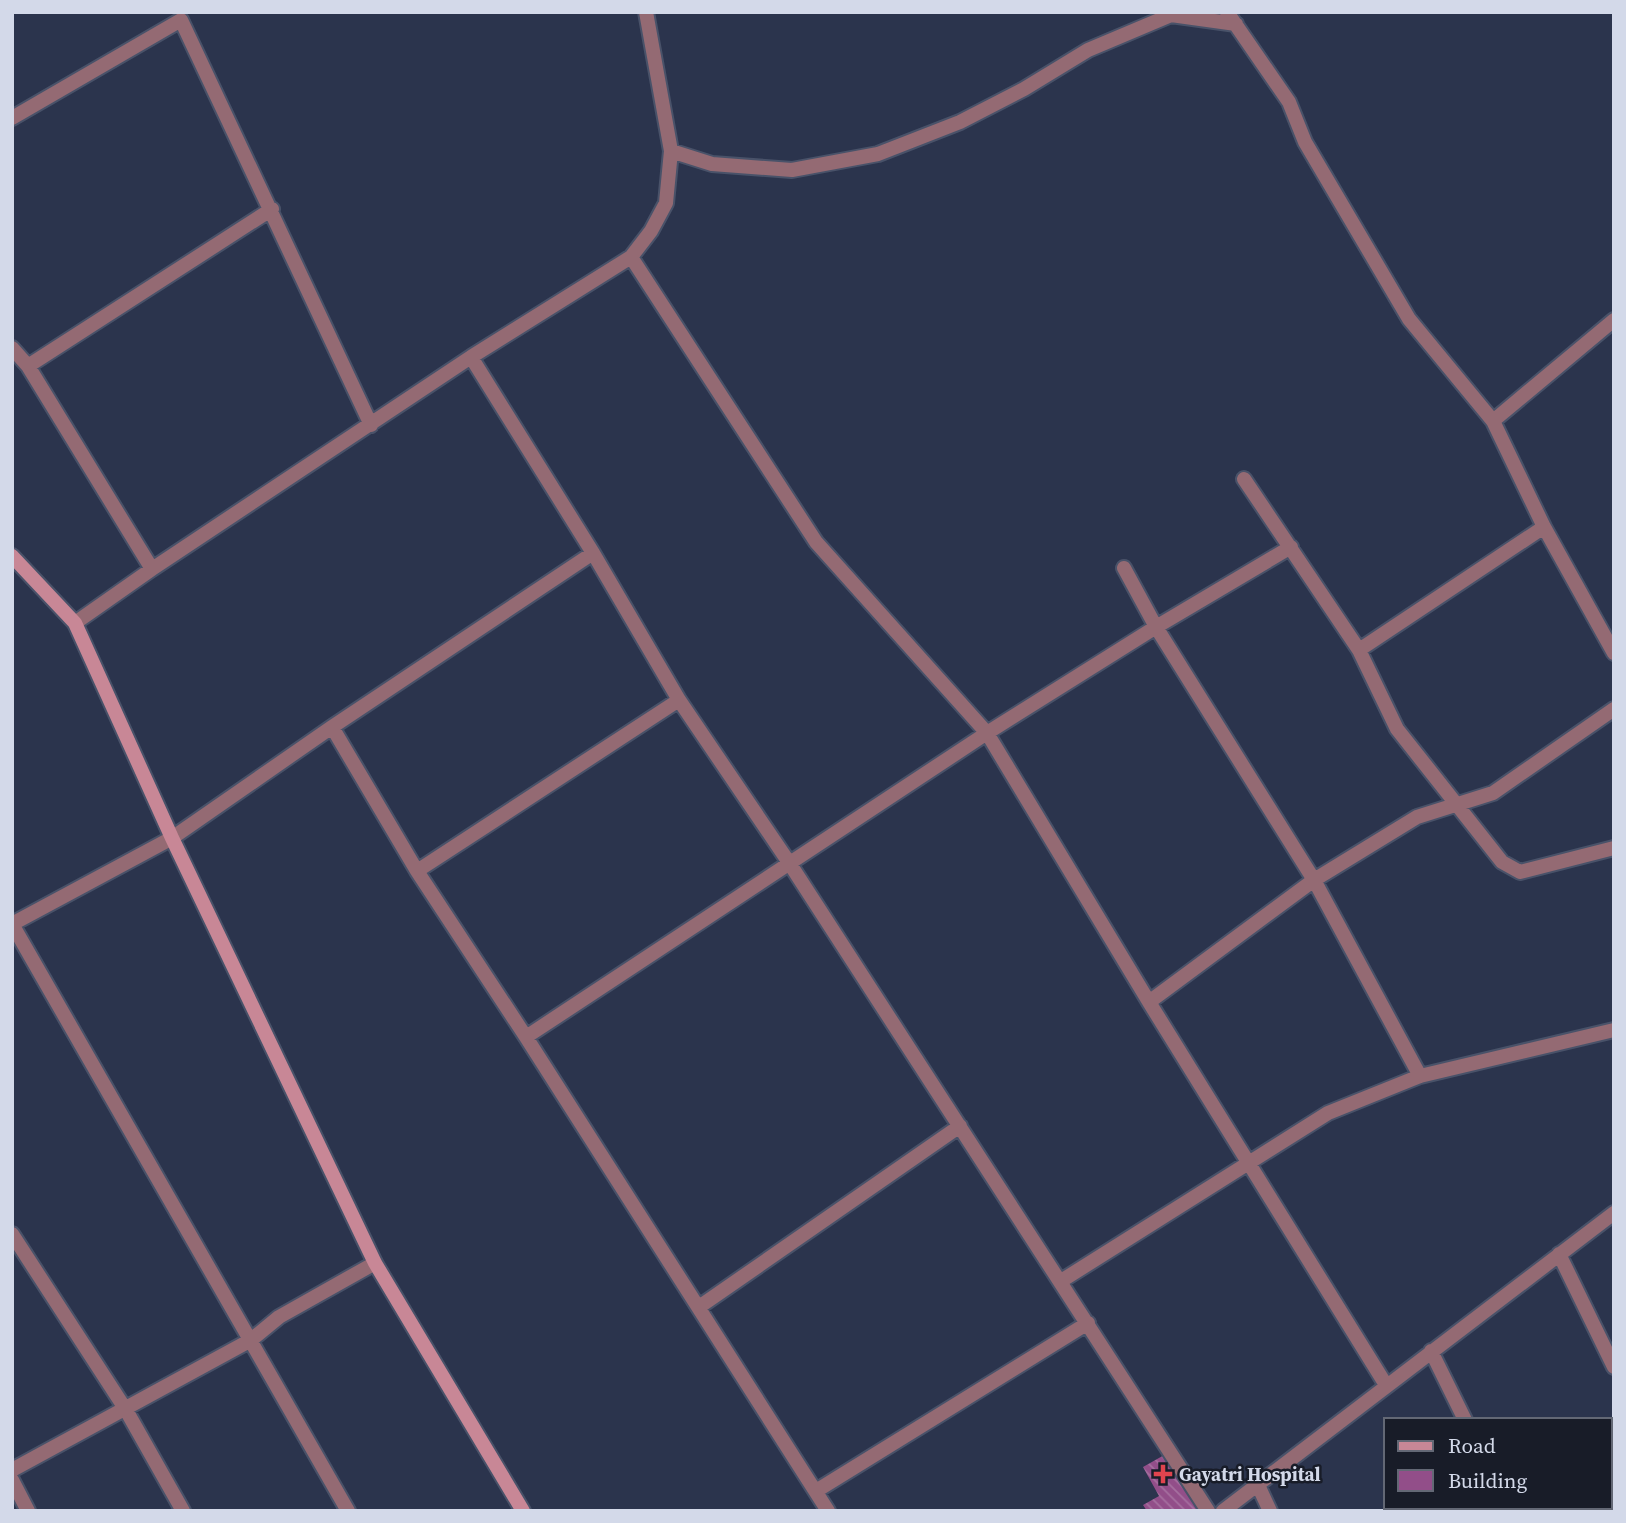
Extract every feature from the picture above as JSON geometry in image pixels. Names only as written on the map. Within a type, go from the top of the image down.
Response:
[{"type":"street","points":[[75,623],[471,357],[631,257],[651,231],[666,203],[671,151],[646,12]]},
{"type":"street","points":[[671,151],[712,164],[792,170],[878,154],[960,122],[1024,89],[1088,50],[1171,15],[1231,18],[1289,102],[1304,142],[1409,319],[1493,421],[1544,527],[1614,653]]},
{"type":"street","points":[[12,118],[181,20],[371,425]]},
{"type":"street","points":[[28,366],[271,209]]},
{"type":"street","points":[[631,257],[816,542],[987,733],[1149,1002],[1387,1385]]},
{"type":"street","points":[[1493,421],[1614,320]]},
{"type":"street","points":[[12,348],[28,366],[152,569]]},
{"type":"street","points":[[471,357],[593,553],[679,701],[790,864],[1208,1511]]},
{"type":"street","points":[[1244,479],[1359,650],[1396,729],[1502,862],[1520,872],[1614,848]]},
{"type":"street","points":[[1359,650],[1544,527]]},
{"type":"street","points":[[526,1037],[987,733],[1156,627],[1291,547]]},
{"type":"street","points":[[348,1511],[12,924],[172,838],[332,727],[593,553]]},
{"type":"street","points":[[12,556],[75,623],[172,838],[375,1263],[523,1511]]},
{"type":"street","points":[[1124,568],[1156,627],[1314,880],[1420,1076]]},
{"type":"street","points":[[417,871],[679,701]]},
{"type":"street","points":[[1149,1002],[1314,880],[1417,817],[1493,793],[1614,709]]},
{"type":"street","points":[[332,727],[417,871],[828,1511]]},
{"type":"street","points":[[1061,1281],[1328,1113],[1420,1076],[1614,1030]]},
{"type":"street","points":[[699,1307],[960,1126]]},
{"type":"street","points":[[1223,1511],[1614,1213]]},
{"type":"street","points":[[12,1234],[126,1410],[183,1511]]},
{"type":"street","points":[[1559,1254],[1614,1367]]},
{"type":"street","points":[[12,1470],[251,1340],[279,1317],[375,1263]]},
{"type":"street","points":[[816,1491],[1088,1323]]},
{"type":"street","points":[[1431,1351],[1464,1418]]},
{"type":"street","points":[[12,1480],[28,1511]]},
{"type":"street","points":[[1257,1483],[1270,1511]]},
{"type":"building","points":[[1166,1454],[1199,1511],[1147,1511],[1143,1505],[1159,1496],[1143,1467]]},
{"type":"place","name":"Gayatri Hospital","points":[[1163,1474]]}]
